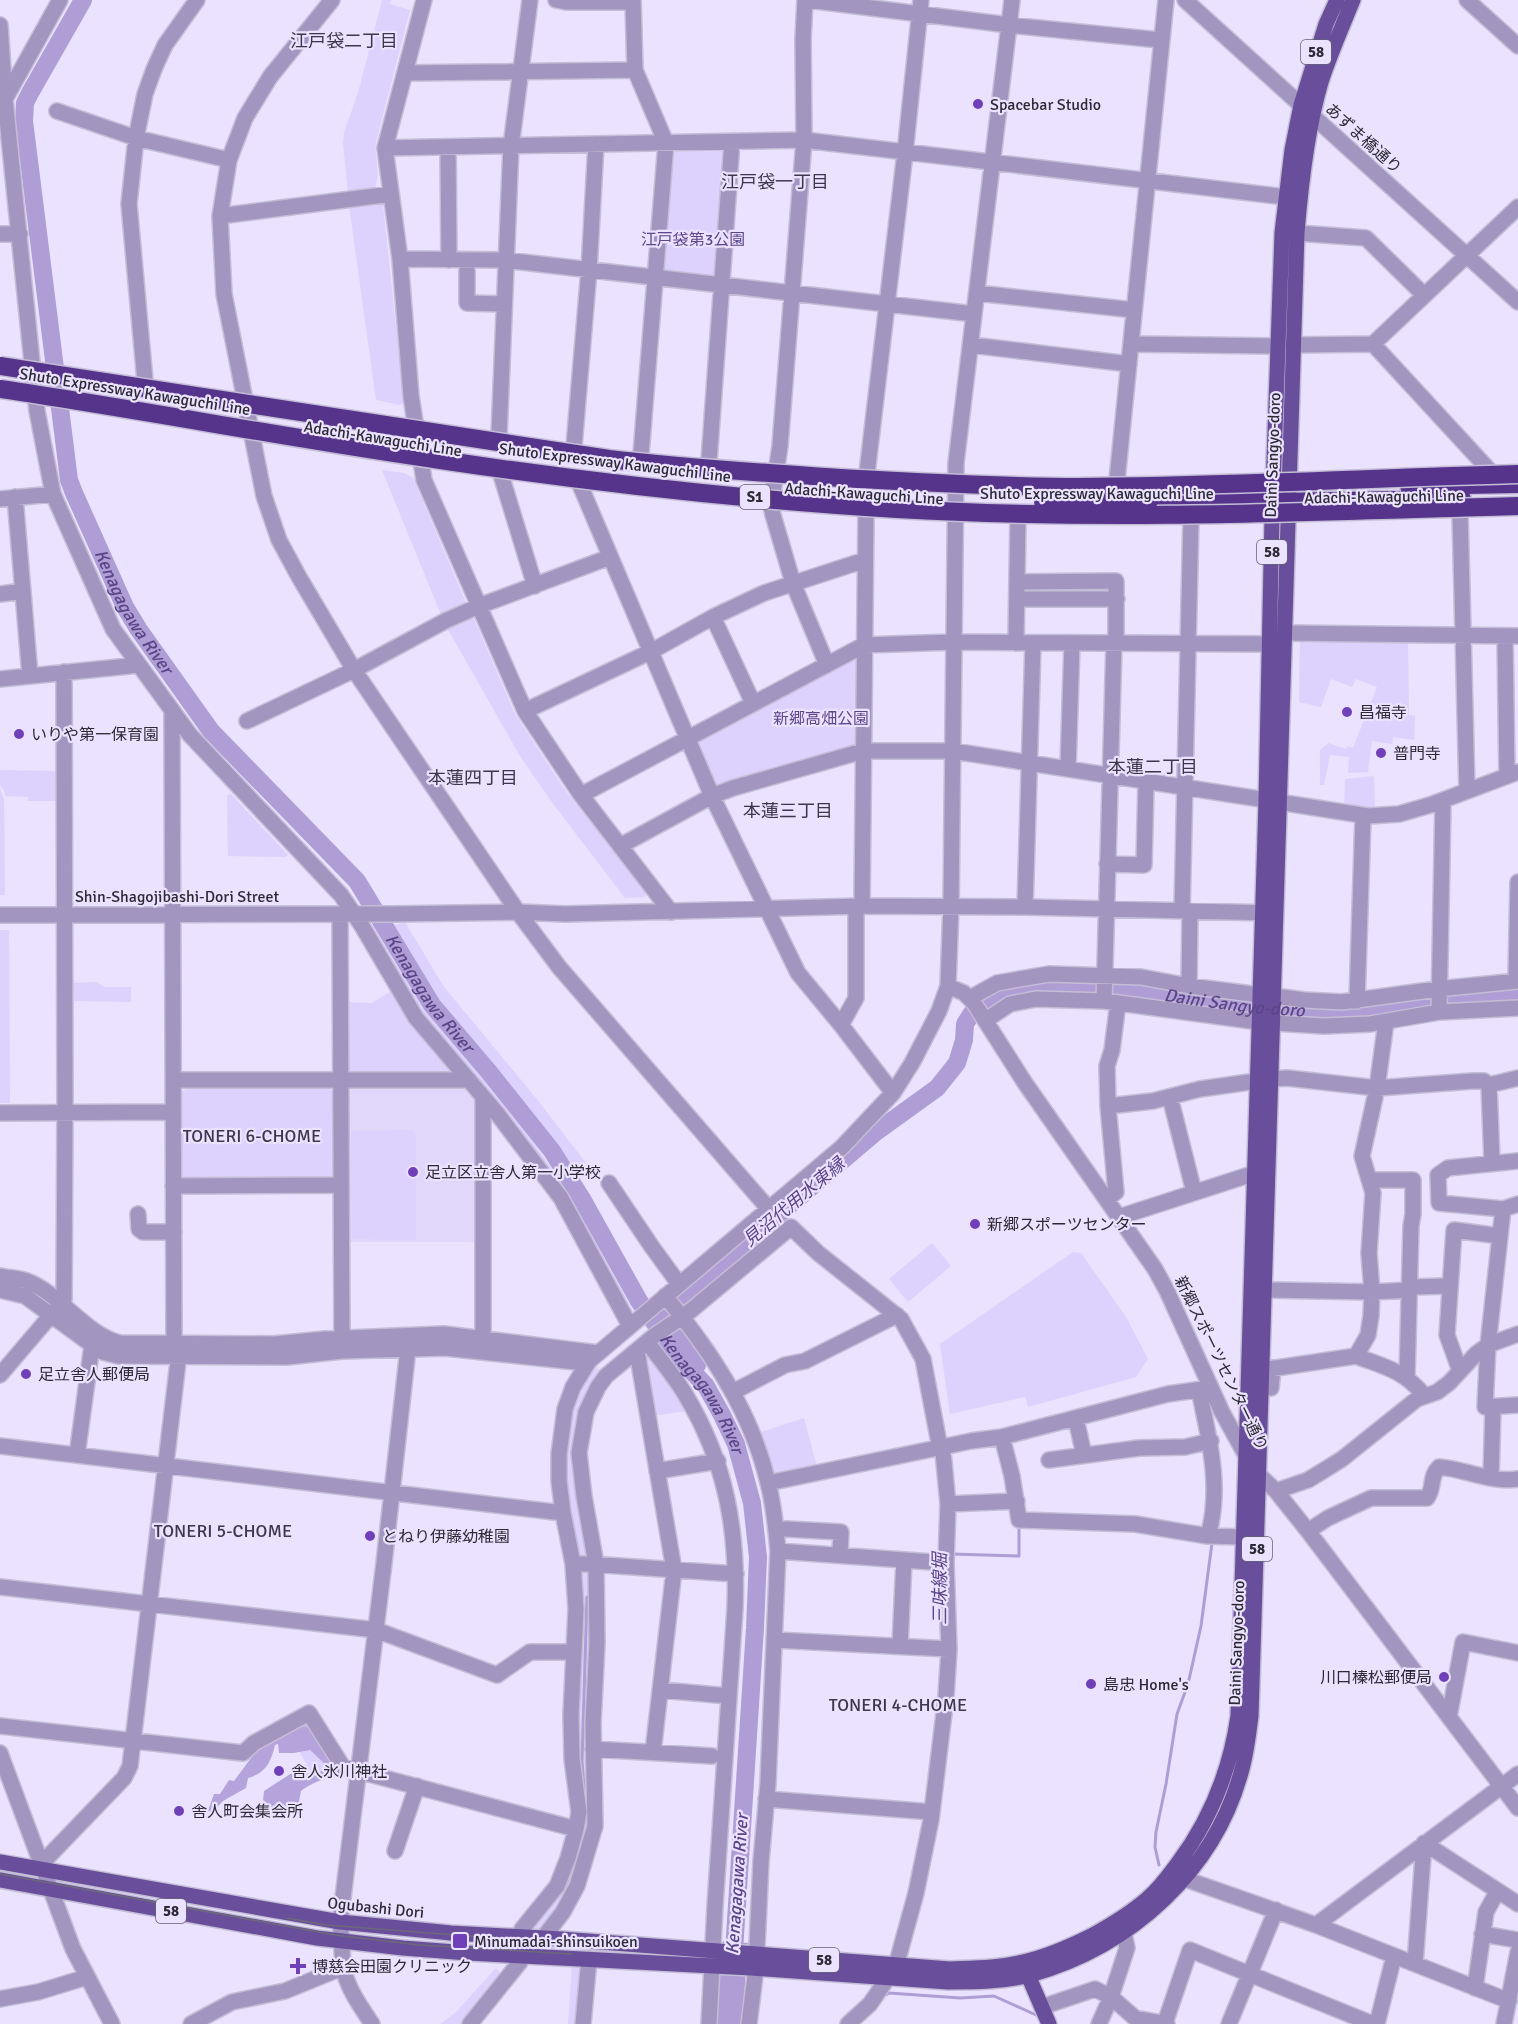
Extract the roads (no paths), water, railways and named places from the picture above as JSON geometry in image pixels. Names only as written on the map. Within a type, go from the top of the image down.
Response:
[{"type":"highway","name":"Shuto Expressway Kawaguchi Line","points":[[0,366],[585,456],[690,468],[902,481],[1056,486],[1307,482],[1518,473]]},
{"type":"highway","name":"Shuto Expressway Kawaguchi Line","points":[[0,389],[443,461],[688,492],[896,509],[1152,515],[1518,506]]},
{"type":"highway","points":[[97,404],[207,415],[610,474],[745,488],[968,501],[1281,496],[1518,498]]},
{"type":"highway","points":[[690,468],[751,478],[832,485],[986,494],[1149,498]]},
{"type":"highway","points":[[1281,496],[1518,484]]},
{"type":"main road","name":"Daini Sangyo-doro","points":[[754,1961],[891,1972],[978,1982],[1086,1954],[1124,1933],[1160,1905],[1185,1879],[1210,1844],[1223,1820],[1243,1766],[1252,1706],[1259,1475],[1268,1369],[1265,1290],[1264,1080],[1273,803],[1286,633],[1278,346],[1282,233],[1292,150],[1301,105],[1326,24],[1337,0]]},
{"type":"main road","name":"Daini Sangyo-doro","points":[[1273,803],[1270,644],[1293,345],[1297,233],[1312,116],[1322,82],[1353,0]]},
{"type":"main road","name":"Adachi-Kawaguchi Line","points":[[0,358],[499,436],[709,461],[956,478],[1118,480],[1460,513],[1518,511]]},
{"type":"main road","name":"Adachi-Kawaguchi Line","points":[[0,396],[501,475],[771,505],[866,512],[1018,517],[1191,517],[1281,496],[1491,472],[1518,473]]},
{"type":"main road","name":"Daini Sangyo-doro","points":[[1026,1969],[1118,1920],[1148,1898],[1163,1883],[1208,1817],[1228,1764],[1238,1716],[1255,1173],[1264,1080]]},
{"type":"main road","name":"Ogubashi Dori","points":[[0,1862],[340,1922],[452,1933],[543,1938],[714,1959]]},
{"type":"main road","name":"Ogubashi Dori","points":[[0,1880],[343,1942],[521,1956],[754,1961]]},
{"type":"main road","points":[[1026,1969],[1049,2024]]},
{"type":"street","points":[[4,105],[60,0]]},
{"type":"street","points":[[146,381],[129,204],[136,138],[145,94],[165,45],[197,0]]},
{"type":"street","points":[[332,0],[270,76],[245,118],[229,160],[220,216],[224,294],[264,496],[279,540],[354,669],[518,912],[559,967],[766,1205]]},
{"type":"street","points":[[424,0],[385,148],[400,259],[411,396],[424,480],[525,711],[581,795],[671,912]]},
{"type":"street","points":[[499,436],[511,146],[530,0]]},
{"type":"street","points":[[556,0],[566,2],[633,1],[635,70],[666,143],[641,454]]},
{"type":"street","points":[[827,664],[793,583],[771,505],[777,466],[793,292],[804,140],[803,39],[807,0],[920,7],[1009,25],[1160,40]]},
{"type":"street","points":[[521,1956],[543,1938],[563,1912],[577,1886],[595,1826],[592,1749],[597,1643],[596,1564],[579,1453],[583,1427],[592,1398],[606,1376],[646,1343],[670,1308],[679,1284],[766,1205],[842,1147],[893,1093],[912,1063],[939,1011],[948,986],[956,478],[1012,0]]},
{"type":"street","points":[[1118,480],[1160,40],[1166,0]]},
{"type":"street","name":"あずま橋通り","points":[[1185,0],[1518,302]]},
{"type":"street","points":[[1467,0],[1518,46]]},
{"type":"street","points":[[867,473],[888,305],[920,7]]},
{"type":"street","points":[[0,25],[4,105],[20,234],[35,402],[53,494],[113,629],[190,735],[340,895],[354,914],[416,1018],[483,1097],[561,1198],[635,1322]]},
{"type":"street","points":[[405,73],[635,70]]},
{"type":"street","points":[[57,111],[136,138],[229,160]]},
{"type":"street","points":[[385,148],[804,140],[1286,197]]},
{"type":"street","points":[[709,461],[732,142]]},
{"type":"street","points":[[574,446],[589,270],[596,144]]},
{"type":"street","points":[[448,147],[449,260]]},
{"type":"street","points":[[220,216],[391,194]]},
{"type":"street","points":[[1293,345],[1373,344],[1518,207]]},
{"type":"street","points":[[1297,233],[1366,238],[1424,295]]},
{"type":"street","points":[[0,234],[20,234]]},
{"type":"street","points":[[400,259],[506,260],[974,315]]},
{"type":"street","points":[[467,260],[467,303],[504,304]]},
{"type":"street","points":[[977,293],[1134,310]]},
{"type":"street","points":[[1131,344],[1278,346]]},
{"type":"street","points":[[1373,344],[1491,472]]},
{"type":"street","points":[[971,345],[1129,364]]},
{"type":"street","points":[[501,475],[535,586]]},
{"type":"street","points":[[580,485],[609,557],[689,737],[712,796],[798,973],[842,1025],[893,1093]]},
{"type":"street","points":[[30,676],[23,591],[7,498],[53,494]]},
{"type":"street","points":[[842,1025],[856,998],[863,751],[866,512]]},
{"type":"street","points":[[1460,513],[1467,791]]},
{"type":"street","points":[[1016,643],[1018,517]]},
{"type":"street","points":[[1189,986],[1185,788],[1191,517]]},
{"type":"street","points":[[247,721],[354,669],[447,620],[609,557]]},
{"type":"street","points":[[525,711],[652,651],[713,617],[764,593],[865,560]]},
{"type":"street","points":[[1017,582],[1116,581],[1106,909],[1107,990],[1112,1050],[1107,1066],[1108,1106],[1116,1192],[1107,1199]]},
{"type":"street","points":[[0,594],[23,591]]},
{"type":"street","points":[[1017,599],[1117,599]]},
{"type":"street","points":[[713,617],[753,704]]},
{"type":"street","points":[[620,846],[712,796],[863,751],[952,751],[1363,816],[1399,814],[1513,774],[1512,636],[1286,633]]},
{"type":"street","points":[[581,795],[864,645],[953,642],[1270,644]]},
{"type":"street","points":[[1025,907],[1033,643]]},
{"type":"street","points":[[1068,769],[1072,643]]},
{"type":"street","points":[[0,679],[139,665]]},
{"type":"street","points":[[0,1375],[64,1300],[64,672]]},
{"type":"street","points":[[44,1869],[45,1860],[127,1774],[130,1766],[167,1466],[176,1350],[173,1186],[172,711]]},
{"type":"street","points":[[1107,864],[1144,865],[1146,782]]},
{"type":"street","points":[[1439,1000],[1443,800]]},
{"type":"street","points":[[1357,1001],[1363,816]]},
{"type":"street","points":[[978,1009],[997,982],[1049,974],[1107,990],[1266,1009],[1351,1026],[1386,1022],[1439,1000],[1517,981],[1518,882]]},
{"type":"street","name":"Shin-Shagojibashi-Dori Street","points":[[0,915],[518,912],[565,914],[859,906],[1025,907],[1269,913]]},
{"type":"street","points":[[342,1345],[340,1079],[354,914]]},
{"type":"street","points":[[978,1009],[1002,1008],[1019,1001],[1107,990],[1141,977],[1189,986],[1266,1009],[1324,1002],[1439,1000],[1518,1008]]},
{"type":"street","name":"新郷スポーツセンター通り","points":[[948,986],[957,989],[978,1009],[1025,1083],[1119,1216],[1167,1291],[1205,1389],[1259,1475],[1276,1491],[1308,1531],[1518,1808]]},
{"type":"street","points":[[1356,1356],[1368,1335],[1372,1292],[1370,1253],[1373,1193],[1362,1156],[1377,1088],[1386,1022]]},
{"type":"street","points":[[1108,1106],[1170,1097],[1200,1089],[1287,1078],[1377,1088],[1484,1081],[1489,1085],[1492,1162]]},
{"type":"street","points":[[1489,1085],[1518,1078]]},
{"type":"street","points":[[173,1080],[469,1080]]},
{"type":"street","points":[[483,1097],[483,1339]]},
{"type":"street","points":[[1170,1097],[1194,1192]]},
{"type":"street","points":[[0,1113],[173,1112]]},
{"type":"street","points":[[1518,1161],[1448,1168],[1438,1175],[1439,1203],[1503,1209],[1518,1204]]},
{"type":"street","points":[[1119,1216],[1255,1173]]},
{"type":"street","points":[[1370,1180],[1413,1180],[1407,1377]]},
{"type":"street","points":[[609,1183],[679,1284]]},
{"type":"street","points":[[173,1186],[341,1185]]},
{"type":"street","points":[[1503,1209],[1488,1346],[1485,1407],[1518,1405]]},
{"type":"street","points":[[138,1214],[139,1229],[143,1232],[174,1232]]},
{"type":"street","points":[[470,2024],[520,1962],[522,1929],[558,1886],[568,1858],[579,1812],[572,1759],[571,1715],[576,1610],[573,1564],[563,1513],[560,1467],[565,1409],[573,1386],[585,1366],[635,1322],[670,1308],[791,1227],[818,1253],[897,1315],[923,1359],[945,1447],[948,1504],[946,1563],[949,1649],[946,1697],[932,1812],[914,1902],[891,1972],[870,2004],[848,2024]]},
{"type":"street","points":[[1460,1371],[1447,1335],[1454,1230],[1500,1236]]},
{"type":"street","points":[[0,1276],[27,1281],[92,1345],[103,1352],[118,1356],[176,1350]]},
{"type":"street","points":[[1265,1290],[1372,1292],[1449,1286]]},
{"type":"street","points":[[0,1290],[25,1296],[57,1310],[111,1341],[176,1350],[287,1357],[342,1345],[444,1334],[598,1353]]},
{"type":"street","points":[[670,1308],[733,1392],[754,1441],[768,1483],[778,1551],[766,1799],[749,2024]]},
{"type":"street","points":[[733,1392],[785,1365],[805,1360],[897,1315]]},
{"type":"street","points":[[1276,1491],[1308,1480],[1334,1464],[1424,1395],[1437,1392],[1476,1354],[1488,1346],[1518,1334]]},
{"type":"street","points":[[646,1343],[683,1391],[695,1411],[718,1461],[732,1521],[736,1574],[709,2024]]},
{"type":"street","points":[[646,1343],[657,1471],[674,1570],[653,1752]]},
{"type":"street","points":[[77,1455],[92,1345]]},
{"type":"street","points":[[342,1345],[408,1349],[445,1348],[576,1362],[585,1366]]},
{"type":"street","points":[[372,2024],[348,1984],[340,1922],[408,1349]]},
{"type":"street","points":[[1270,1388],[1268,1369],[1356,1356],[1399,1371],[1424,1395]]},
{"type":"street","points":[[768,1483],[1002,1437],[1168,1394],[1205,1389],[1214,1486],[1208,1536]]},
{"type":"street","points":[[1491,1477],[1493,1407]]},
{"type":"street","points":[[1076,1419],[1084,1455]]},
{"type":"street","points":[[1002,1437],[1017,1501],[1019,1520],[1135,1524],[1208,1536],[1243,1537]]},
{"type":"street","points":[[1049,1460],[1139,1448],[1185,1447],[1211,1441]]},
{"type":"street","points":[[0,1446],[563,1513]]},
{"type":"street","points":[[657,1471],[718,1461]]},
{"type":"street","points":[[560,1467],[581,1466]]},
{"type":"street","points":[[1308,1531],[1328,1518],[1371,1498],[1427,1498],[1431,1493],[1433,1473],[1439,1467],[1454,1468],[1506,1481],[1518,1479]]},
{"type":"street","points":[[948,1504],[1017,1501]]},
{"type":"street","points":[[786,1529],[841,1532],[840,1556]]},
{"type":"street","points":[[778,1551],[946,1563]]},
{"type":"street","points":[[900,1647],[904,1560]]},
{"type":"street","points":[[573,1564],[736,1574]]},
{"type":"street","points":[[0,1587],[376,1630],[497,1675],[530,1652],[573,1652]]},
{"type":"street","points":[[775,1640],[949,1649]]},
{"type":"street","points":[[1449,1717],[1464,1642],[1518,1653]]},
{"type":"street","points":[[661,1690],[729,1696]]},
{"type":"street","points":[[0,1726],[243,1753],[254,1743],[309,1713],[343,1767],[576,1829]]},
{"type":"street","points":[[592,1749],[712,1756]]},
{"type":"street","points":[[0,1753],[73,1950],[112,2024]]},
{"type":"street","points":[[1316,1925],[1518,1774]]},
{"type":"street","points":[[395,1851],[417,1786]]},
{"type":"street","points":[[766,1799],[932,1812]]},
{"type":"street","points":[[1424,1844],[1518,1904]]},
{"type":"street","points":[[1415,1964],[1424,1844]]},
{"type":"street","points":[[1185,1879],[1316,1925],[1509,2001]]},
{"type":"street","points":[[1474,1988],[1486,1912],[1497,1892]]},
{"type":"street","points":[[1229,2024],[1276,1910]]},
{"type":"street","points":[[1099,2024],[1111,1997],[1127,1948],[1124,1933]]},
{"type":"street","points":[[1482,1934],[1518,1940]]},
{"type":"street","points":[[1042,2007],[1095,1989],[1111,1997],[1136,2018],[1166,2024],[1190,1950],[1372,2024]]},
{"type":"street","points":[[1504,2024],[1518,1952]]},
{"type":"street","points":[[1377,2024],[1394,1956]]},
{"type":"street","points":[[583,2024],[589,1959]]},
{"type":"street","points":[[191,2024],[232,2001],[285,1991],[344,1967]]},
{"type":"street","points":[[0,1999],[38,1992],[87,1977]]},
{"type":"waterway","name":"Kenagagawa River","points":[[83,0],[25,103],[24,121],[69,480],[125,607],[211,731],[357,881],[432,1005],[552,1151],[582,1199],[639,1301],[682,1361],[706,1386],[736,1444],[752,1503],[758,1557],[733,1966]]},
{"type":"waterway","name":"Daini Sangyo-doro","points":[[697,1365],[692,1353],[664,1312],[876,1132],[937,1088],[957,1063],[964,1040],[965,1024],[972,1013],[995,995],[1032,987],[1101,986],[1250,1007],[1339,1013],[1518,992]]},
{"type":"waterway","name":"三味線堀","points":[[952,1554],[1019,1556],[1019,1525],[1021,1525]]},
{"type":"waterway","points":[[1159,1865],[1155,1847],[1156,1832],[1177,1714],[1188,1684],[1201,1626],[1212,1543]]},
{"type":"waterway","points":[[585,1802],[582,1761],[587,1597]]},
{"type":"waterway","points":[[580,1843],[587,1822],[586,1812]]},
{"type":"waterway","points":[[565,1889],[569,1875]]},
{"type":"waterway","points":[[884,1996],[889,1993],[960,1998],[994,1996],[1036,2015]]},
{"type":"tram line","points":[[0,1874],[335,1935],[419,1945],[572,1954]]},
{"type":"tram line","points":[[287,1918],[326,1925],[573,1944]]},
{"type":"place","name":"Spacebar Studio","points":[[978,104]]},
{"type":"place","name":"昌福寺","points":[[1347,712]]},
{"type":"place","name":"いりや第一保育園","points":[[19,734]]},
{"type":"place","name":"普門寺","points":[[1381,753]]},
{"type":"place","name":"足立区立舎人第一小学校","points":[[413,1172]]},
{"type":"place","name":"新郷スポーツセンター","points":[[975,1224]]},
{"type":"place","name":"足立舎人郵便局","points":[[26,1374]]},
{"type":"place","name":"とねり伊藤幼稚園","points":[[370,1536]]},
{"type":"place","name":"川口榛松郵便局","points":[[1444,1677]]},
{"type":"place","name":"島忠 Home's","points":[[1091,1684]]},
{"type":"place","name":"舎人氷川神社","points":[[279,1771]]},
{"type":"place","name":"舎人町会集会所","points":[[179,1811]]},
{"type":"place","name":"Minumadai-shinsuikoen","points":[[460,1941]]},
{"type":"place","name":"博慈会田園クリニック","points":[[298,1966]]},
{"type":"district","name":"江戸袋二丁目","points":[[344,41]]},
{"type":"district","name":"江戸袋一丁目","points":[[775,182]]},
{"type":"district","name":"本蓮二丁目","points":[[1153,767]]},
{"type":"district","name":"本蓮四丁目","points":[[473,778]]},
{"type":"district","name":"本蓮三丁目","points":[[788,811]]},
{"type":"district","name":"TONERI 6-CHOME","points":[[252,1136]]},
{"type":"district","name":"TONERI 5-CHOME","points":[[223,1531]]},
{"type":"district","name":"TONERI 4-CHOME","points":[[898,1705]]},
{"type":"park label","name":"江戸袋第3公園","points":[[693,239]]},
{"type":"park label","name":"新郷高畑公園","points":[[821,718]]},
{"type":"water label","name":"見沼代用水東縁","points":[[794,1202]]}]
